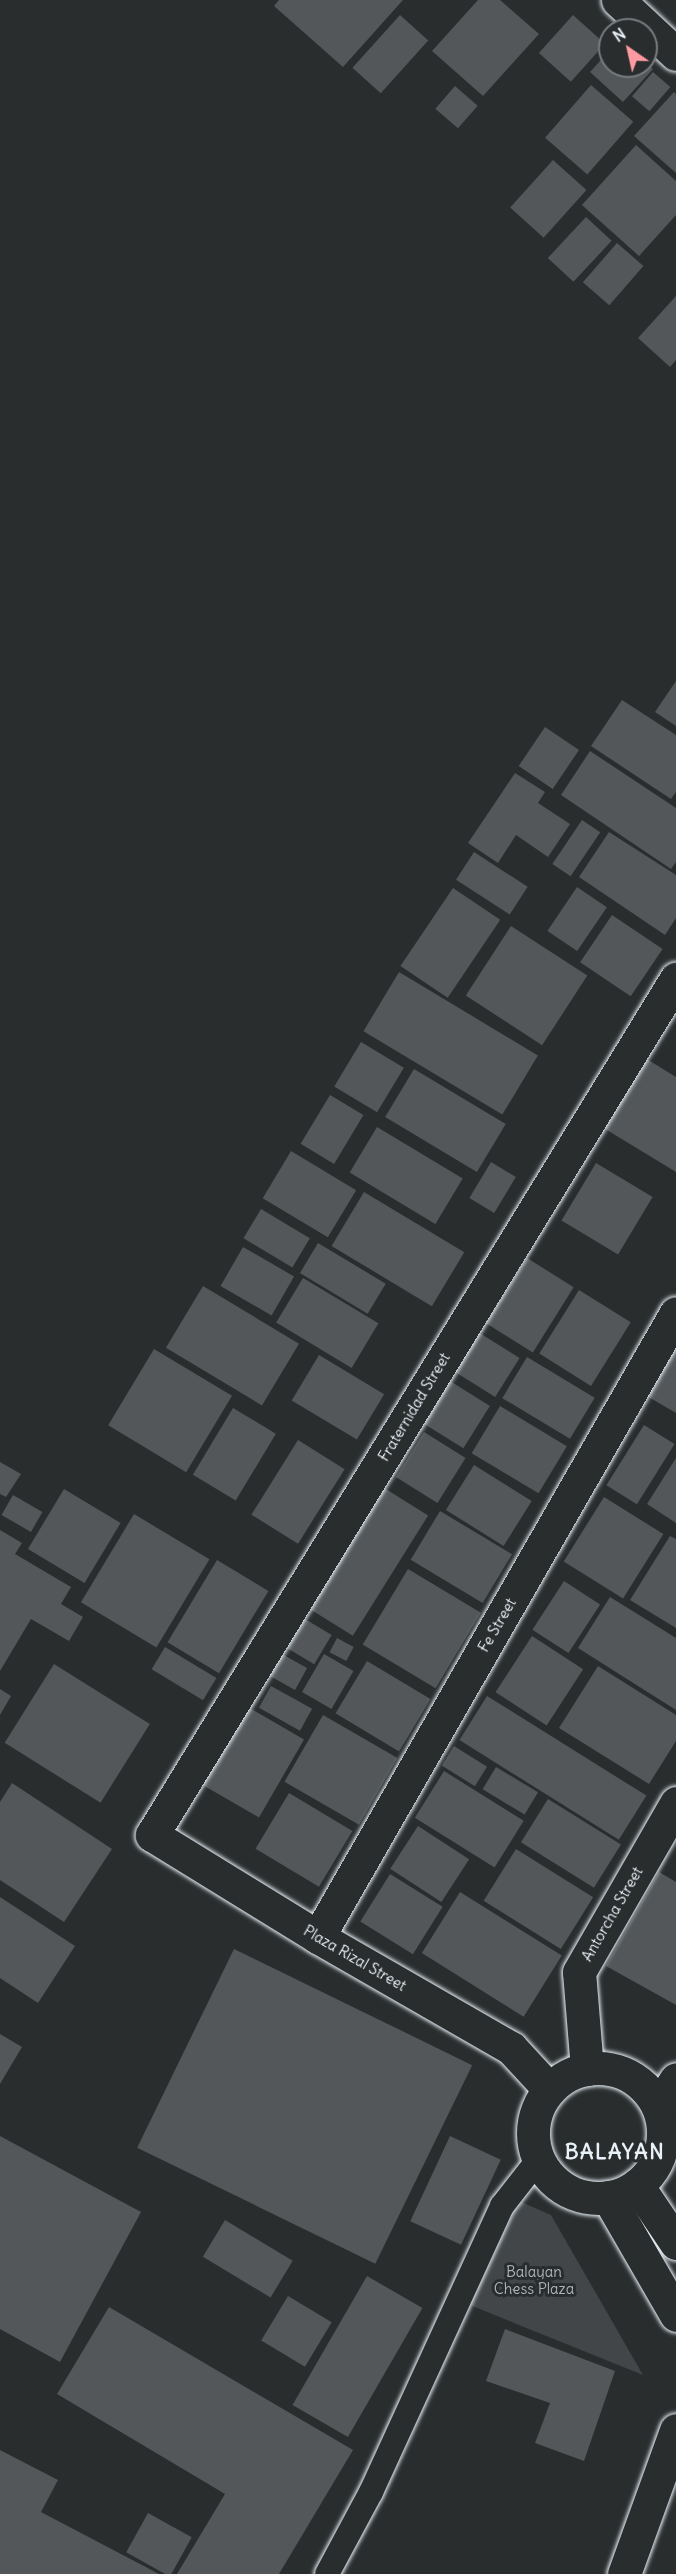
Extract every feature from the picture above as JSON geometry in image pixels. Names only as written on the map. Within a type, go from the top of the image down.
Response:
[{"type":"street","points":[[618,0],[676,54]]},
{"type":"street","name":"Fraternidad Street","points":[[152,1835],[676,979]]},
{"type":"street","name":"Fe Street","points":[[318,1937],[676,1313]]},
{"type":"street","name":"Antorcha Street","points":[[587,2069],[579,1972],[676,1803]]},
{"type":"street","name":"Plaza Rizal Street","points":[[152,1835],[318,1937],[511,2048],[549,2089]]},
{"type":"street","points":[[587,2069],[608,2069],[629,2076],[646,2089],[658,2107],[663,2128],[661,2150],[652,2169],[638,2185],[608,2198],[572,2193],[552,2180],[537,2160],[533,2123],[549,2089],[566,2076],[587,2069]]},
{"type":"street","points":[[658,2107],[676,2079]]},
{"type":"street","points":[[638,2185],[676,2243]]},
{"type":"street","points":[[608,2198],[676,2315]]},
{"type":"street","points":[[624,2574],[676,2430]]},
{"type":"lane","points":[[327,2574],[371,2492],[502,2206],[537,2160]]},
{"type":"green space","name":"Balayan Chess Plaza","points":[[519,2201],[551,2215],[643,2375],[470,2305]]},
{"type":"building","points":[[279,0],[403,0],[343,67],[274,6]]},
{"type":"building","points":[[478,0],[500,0],[539,34],[483,96],[432,51]]},
{"type":"building","points":[[400,15],[428,40],[381,93],[352,68]]},
{"type":"building","points":[[573,15],[598,38],[598,51],[571,82],[539,53]]},
{"type":"building","points":[[598,63],[598,78],[645,78],[623,102],[590,72]]},
{"type":"building","points":[[658,76],[670,87],[649,111],[632,96],[648,78]]},
{"type":"building","points":[[591,85],[633,122],[587,175],[545,138]]},
{"type":"building","points":[[455,86],[478,106],[458,128],[435,109]]},
{"type":"building","points":[[674,92],[676,94],[676,173],[634,136]]},
{"type":"building","points":[[636,145],[676,181],[676,215],[639,256],[582,205]]},
{"type":"building","points":[[553,160],[586,190],[544,238],[510,208]]},
{"type":"building","points":[[586,217],[612,241],[573,282],[548,258]]},
{"type":"building","points":[[617,243],[643,266],[609,305],[583,282]]},
{"type":"building","points":[[676,296],[676,360],[670,367],[638,338]]},
{"type":"building","points":[[676,681],[676,726],[655,712]]},
{"type":"building","points":[[622,700],[676,735],[676,792],[671,799],[591,746]]},
{"type":"building","points":[[545,727],[579,750],[553,789],[519,766]]},
{"type":"building","points":[[590,751],[676,808],[676,862],[671,869],[561,795]]},
{"type":"building","points":[[515,773],[545,792],[538,803],[570,824],[548,857],[516,835],[498,863],[468,843]]},
{"type":"building","points":[[582,820],[600,832],[571,876],[552,864]]},
{"type":"building","points":[[609,832],[676,875],[676,918],[665,935],[579,877]]},
{"type":"building","points":[[474,852],[528,887],[510,915],[456,880]]},
{"type":"building","points":[[577,887],[607,907],[577,951],[547,931]]},
{"type":"building","points":[[453,888],[500,920],[448,998],[400,966]]},
{"type":"building","points":[[612,915],[663,949],[631,996],[580,962]]},
{"type":"building","points":[[511,926],[587,976],[542,1045],[466,996]]},
{"type":"building","points":[[399,972],[538,1055],[502,1115],[363,1031]]},
{"type":"building","points":[[361,1042],[404,1068],[377,1112],[334,1087]]},
{"type":"building","points":[[645,1058],[676,1077],[676,1172],[602,1127]]},
{"type":"building","points":[[414,1069],[506,1124],[477,1172],[385,1117]]},
{"type":"building","points":[[330,1095],[363,1115],[334,1164],[301,1144]]},
{"type":"building","points":[[377,1127],[463,1179],[435,1224],[350,1172]]},
{"type":"building","points":[[291,1151],[356,1190],[328,1237],[263,1198]]},
{"type":"building","points":[[491,1162],[516,1177],[494,1213],[469,1198]]},
{"type":"building","points":[[596,1163],[653,1197],[618,1254],[561,1220]]},
{"type":"building","points":[[364,1192],[464,1252],[432,1306],[332,1246]]},
{"type":"building","points":[[261,1209],[310,1238],[292,1268],[243,1238]]},
{"type":"building","points":[[318,1243],[386,1284],[368,1314],[300,1273]]},
{"type":"building","points":[[243,1247],[294,1276],[272,1315],[221,1286]]},
{"type":"building","points":[[527,1258],[574,1287],[533,1352],[486,1323]]},
{"type":"building","points":[[303,1278],[378,1323],[352,1368],[276,1323]]},
{"type":"building","points":[[203,1286],[299,1344],[262,1405],[166,1348]]},
{"type":"building","points":[[579,1290],[631,1322],[591,1386],[539,1354]]},
{"type":"building","points":[[676,1331],[676,1413],[640,1392]]},
{"type":"building","points":[[478,1332],[520,1358],[495,1397],[454,1371]]},
{"type":"building","points":[[154,1349],[232,1396],[186,1472],[108,1425]]},
{"type":"building","points":[[319,1355],[384,1394],[357,1440],[292,1400]]},
{"type":"building","points":[[527,1357],[595,1398],[570,1439],[502,1398]]},
{"type":"building","points":[[450,1381],[490,1406],[463,1448],[424,1423]]},
{"type":"building","points":[[500,1406],[567,1446],[539,1493],[472,1453]]},
{"type":"building","points":[[233,1408],[276,1434],[236,1501],[193,1475]]},
{"type":"building","points":[[644,1425],[675,1444],[637,1504],[606,1485]]},
{"type":"building","points":[[424,1432],[466,1458],[437,1503],[396,1477]]},
{"type":"building","points":[[298,1440],[345,1469],[298,1544],[251,1515]]},
{"type":"building","points":[[676,1458],[676,1523],[647,1504]]},
{"type":"building","points":[[0,1462],[21,1474],[6,1497],[0,1494]]},
{"type":"building","points":[[474,1465],[532,1501],[504,1546],[446,1510]]},
{"type":"building","points":[[373,1481],[428,1515],[353,1636],[298,1601]]},
{"type":"building","points":[[64,1489],[121,1523],[85,1583],[28,1549]]},
{"type":"building","points":[[13,1495],[42,1512],[31,1532],[2,1515]]},
{"type":"building","points":[[604,1497],[663,1534],[623,1599],[564,1561]]},
{"type":"building","points":[[440,1511],[512,1554],[483,1603],[411,1560]]},
{"type":"building","points":[[134,1514],[209,1559],[156,1648],[81,1602]]},
{"type":"building","points":[[0,1530],[22,1543],[15,1554],[71,1587],[61,1604],[83,1617],[69,1641],[31,1619],[0,1671]]},
{"type":"building","points":[[670,1536],[676,1539],[676,1628],[630,1600]]},
{"type":"building","points":[[217,1560],[268,1591],[219,1673],[168,1642]]},
{"type":"building","points":[[408,1569],[481,1613],[436,1688],[363,1644]]},
{"type":"building","points":[[564,1581],[600,1604],[568,1653],[532,1630]]},
{"type":"building","points":[[610,1597],[676,1638],[676,1710],[578,1648]]},
{"type":"building","points":[[300,1616],[332,1635],[314,1664],[282,1645]]},
{"type":"building","points":[[532,1636],[583,1669],[547,1725],[496,1692]]},
{"type":"building","points":[[337,1638],[354,1647],[346,1661],[329,1652]]},
{"type":"building","points":[[165,1647],[216,1678],[203,1700],[152,1669]]},
{"type":"building","points":[[280,1653],[307,1668],[295,1690],[268,1675]]},
{"type":"building","points":[[324,1654],[353,1671],[331,1709],[302,1692]]},
{"type":"building","points":[[367,1661],[430,1699],[399,1751],[336,1713]]},
{"type":"building","points":[[54,1664],[150,1724],[101,1803],[5,1743]]},
{"type":"building","points":[[598,1666],[676,1715],[676,1741],[649,1784],[559,1728]]},
{"type":"building","points":[[271,1686],[312,1709],[300,1731],[259,1708]]},
{"type":"building","points":[[0,1689],[11,1696],[0,1715]]},
{"type":"building","points":[[487,1696],[646,1796],[619,1840],[459,1740]]},
{"type":"building","points":[[246,1706],[304,1740],[259,1817],[201,1784]]},
{"type":"building","points":[[323,1715],[397,1758],[359,1825],[284,1782]]},
{"type":"building","points":[[454,1746],[487,1767],[475,1786],[442,1766]]},
{"type":"building","points":[[496,1767],[538,1792],[525,1815],[483,1789]]},
{"type":"building","points":[[444,1771],[524,1821],[495,1867],[415,1818]]},
{"type":"building","points":[[12,1783],[112,1849],[64,1922],[0,1880],[0,1802]]},
{"type":"building","points":[[289,1793],[352,1831],[319,1887],[256,1849]]},
{"type":"building","points":[[548,1799],[621,1845],[594,1888],[521,1842]]},
{"type":"building","points":[[418,1826],[469,1859],[441,1902],[390,1869]]},
{"type":"building","points":[[516,1849],[593,1897],[561,1949],[484,1901]]},
{"type":"building","points":[[659,1872],[676,1882],[676,2005],[606,1966]]},
{"type":"building","points":[[390,1874],[443,1907],[413,1954],[360,1921]]},
{"type":"building","points":[[460,1892],[562,1956],[524,2017],[422,1953]]},
{"type":"building","points":[[0,1897],[75,1946],[38,2003],[0,1978]]},
{"type":"building","points":[[234,1949],[472,2065],[375,2264],[137,2148]]},
{"type":"building","points":[[0,2034],[22,2047],[0,2084]]},
{"type":"building","points":[[0,2136],[141,2212],[60,2362],[0,2329]]},
{"type":"building","points":[[450,2136],[501,2160],[461,2245],[410,2221]]},
{"type":"building","points":[[225,2220],[293,2261],[271,2298],[203,2257]]},
{"type":"building","points":[[367,2276],[422,2308],[348,2437],[292,2405]]},
{"type":"building","points":[[288,2296],[332,2322],[305,2367],[261,2341]]},
{"type":"building","points":[[109,2307],[353,2450],[279,2574],[177,2574],[225,2494],[57,2394]]},
{"type":"building","points":[[505,2329],[615,2371],[584,2461],[535,2443],[550,2403],[486,2381]]},
{"type":"building","points":[[0,2450],[58,2480],[41,2512],[159,2574],[0,2574]]},
{"type":"building","points":[[148,2513],[192,2537],[171,2574],[165,2574],[126,2552]]},
{"type":"district","name":"BALAYAN","points":[[615,2152]]}]
